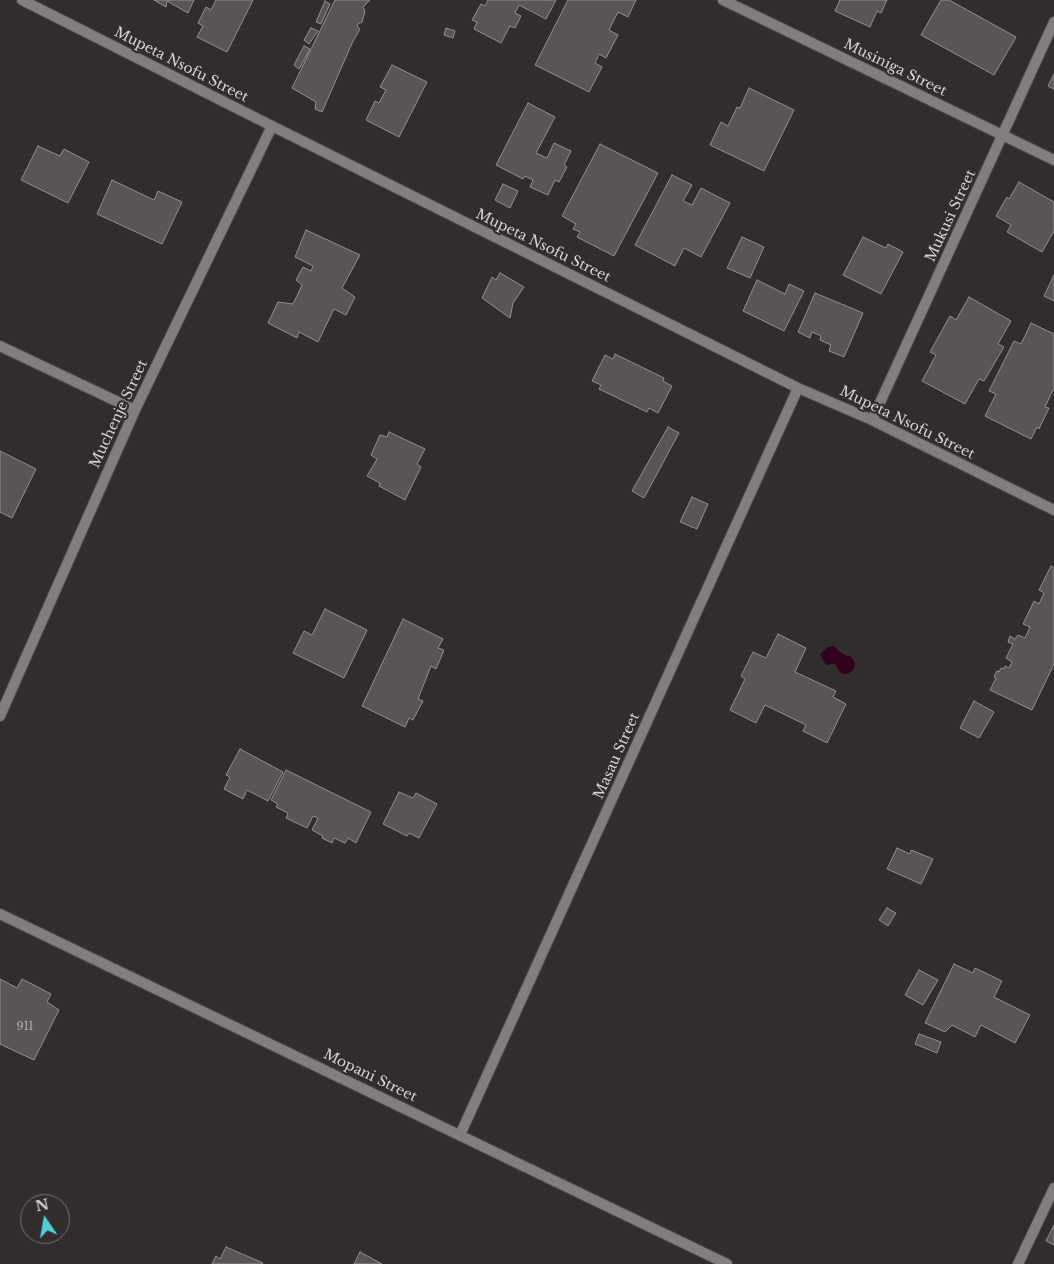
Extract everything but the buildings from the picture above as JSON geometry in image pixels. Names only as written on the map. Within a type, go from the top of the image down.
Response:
[{"type":"street","name":"Mupeta Nsofu Street","points":[[22,0],[798,388],[872,420],[1054,510]]},
{"type":"street","name":"Musiniga Street","points":[[723,0],[1054,160]]},
{"type":"street","name":"Mukusi Street","points":[[872,420],[1054,22]]},
{"type":"street","name":"Muchenje Street","points":[[0,716],[135,410],[272,126]]},
{"type":"street","points":[[0,346],[135,410]]},
{"type":"street","name":"Masau Street","points":[[460,1135],[798,388]]},
{"type":"street","name":"Mopani Street","points":[[0,914],[727,1264]]},
{"type":"street","points":[[1018,1264],[1054,1188]]},
{"type":"shaded area","points":[[834,646],[840,652],[853,659],[854,669],[848,674],[840,672],[835,664],[827,665],[820,654],[828,647]]}]
